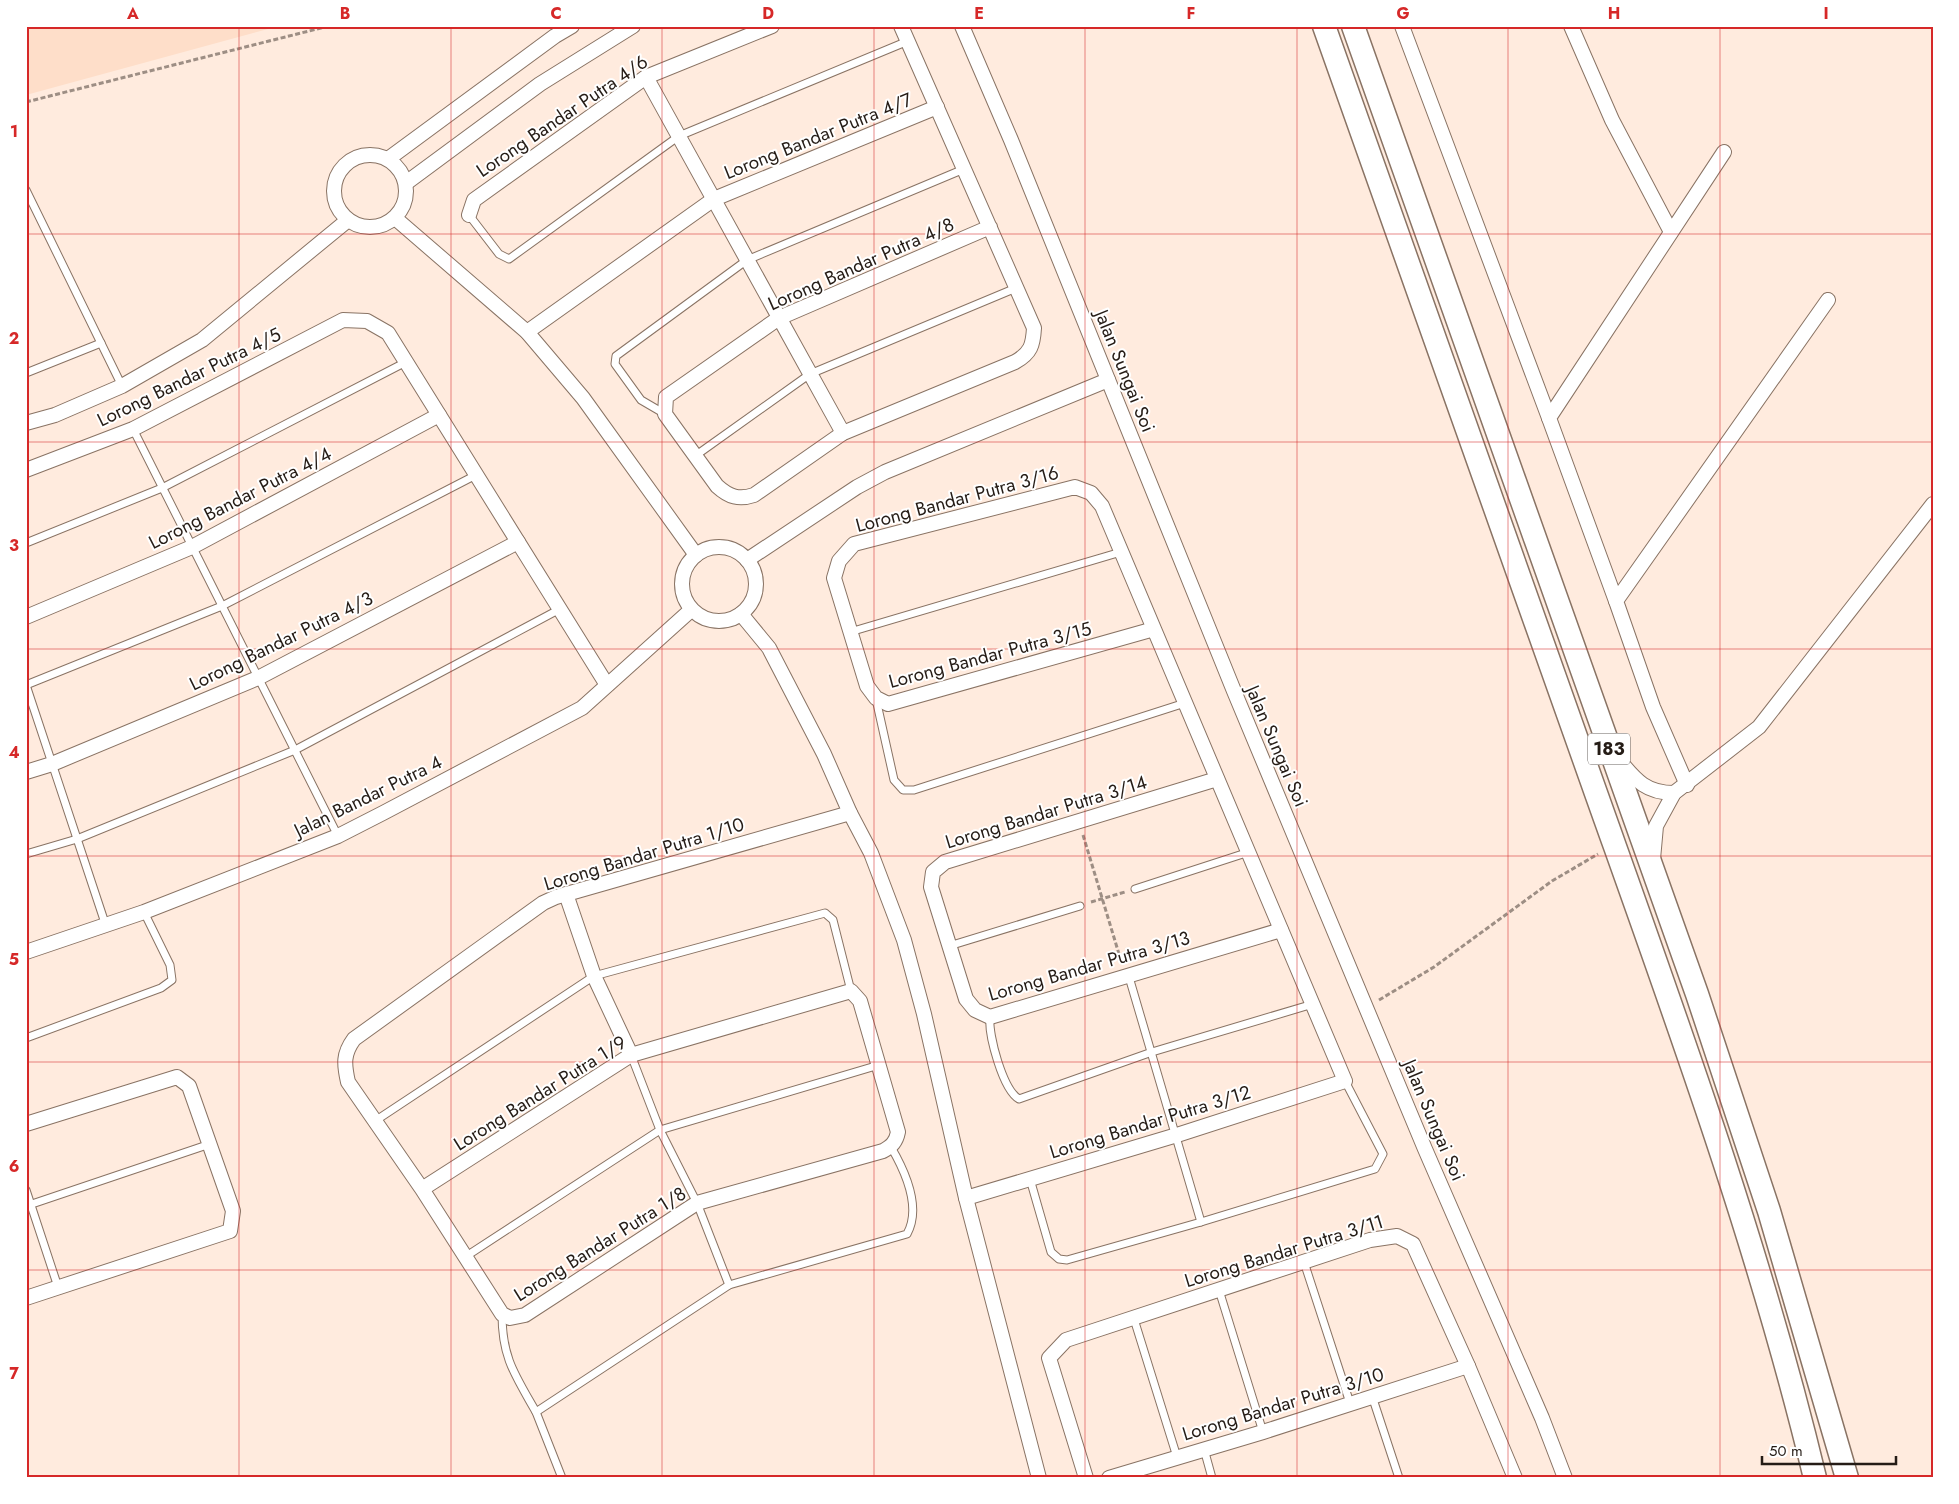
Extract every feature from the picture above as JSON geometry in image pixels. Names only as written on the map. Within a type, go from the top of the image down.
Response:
[{"type":"highway","name":"183","points":[[1324,26],[1614,844],[1745,1222],[1799,1412],[1815,1478]]},
{"type":"highway","name":"183","points":[[1353,26],[1697,994],[1769,1211],[1847,1478]]},
{"type":"street","points":[[388,159],[554,36],[572,26]]},
{"type":"street","points":[[406,183],[540,84],[633,26]]},
{"type":"street","name":"Lorong Bandar Putra 4/6","points":[[469,216],[474,200],[646,77],[772,26]]},
{"type":"street","points":[[665,414],[717,486],[726,494],[744,498],[754,495],[843,433],[1015,362],[1026,355],[1032,346],[1034,328],[901,26]]},
{"type":"street","name":"Jalan Sungai Soi","points":[[962,26],[1011,140],[1234,690],[1366,1008],[1542,1418],[1564,1478]]},
{"type":"street","points":[[1402,26],[1549,418],[1653,707],[1687,785]]},
{"type":"street","points":[[1571,26],[1612,120],[1671,232]]},
{"type":"street","points":[[646,77],[843,433]]},
{"type":"street","name":"Lorong Bandar Putra 4/7","points":[[714,199],[937,107]]},
{"type":"street","points":[[1549,418],[1724,152]]},
{"type":"street","points":[[364,155],[376,155],[388,159],[396,165],[406,183],[407,196],[403,208],[395,218],[384,225],[372,228],[359,226],[348,220],[340,211],[335,200],[334,188],[337,176],[343,166],[353,159],[364,155]]},
{"type":"street","points":[[527,332],[714,199]]},
{"type":"street","points":[[395,218],[527,332],[583,398],[654,494],[696,555]]},
{"type":"street","points":[[26,423],[55,414],[122,386],[202,340],[348,220]]},
{"type":"street","name":"Lorong Bandar Putra 4/8","points":[[665,414],[666,397],[780,318],[990,227]]},
{"type":"street","points":[[1616,601],[1828,300]]},
{"type":"street","name":"Lorong Bandar Putra 4/5","points":[[26,470],[134,429],[343,320],[367,321],[388,333],[406,362]]},
{"type":"street","points":[[406,362],[608,685]]},
{"type":"street","points":[[747,560],[857,487],[885,472],[1108,380]]},
{"type":"street","name":"Lorong Bandar Putra 4/4","points":[[26,617],[192,548],[439,415]]},
{"type":"street","name":"Lorong Bandar Putra 3/16","points":[[850,632],[834,578],[839,561],[854,544],[1075,487],[1091,493],[1102,506],[1122,552]]},
{"type":"street","points":[[1652,871],[1656,826],[1666,804],[1674,793],[1687,785],[1759,727],[1933,504]]},
{"type":"street","name":"Lorong Bandar Putra 4/3","points":[[26,772],[52,764],[258,678],[518,542]]},
{"type":"street","points":[[719,548],[739,553],[747,560],[754,570],[755,594],[741,614],[719,621],[701,617],[691,610],[684,595],[682,583],[685,572],[696,555],[709,549],[719,548]]},
{"type":"street","points":[[1122,552],[1345,1081]]},
{"type":"street","name":"Jalan Bandar Putra 4","points":[[26,952],[144,912],[338,836],[582,708],[691,610]]},
{"type":"street","points":[[741,614],[769,648],[824,754],[850,813],[871,853],[904,940],[924,1014],[966,1198],[1039,1478]]},
{"type":"street","name":"Lorong Bandar Putra 3/15","points":[[850,632],[867,686],[876,698],[888,704],[1154,629]]},
{"type":"street","points":[[1608,745],[1628,772],[1650,790],[1674,793]]},
{"type":"street","name":"Lorong Bandar Putra 3/14","points":[[949,946],[931,887],[933,872],[945,862],[1217,779]]},
{"type":"street","name":"Lorong Bandar Putra 1/10","points":[[376,1121],[348,1082],[344,1065],[346,1050],[354,1039],[543,903],[566,894],[850,813]]},
{"type":"street","points":[[566,894],[594,976],[631,1055]]},
{"type":"street","name":"Lorong Bandar Putra 3/13","points":[[949,946],[966,999],[974,1010],[990,1017],[1281,930]]},
{"type":"street","points":[[854,992],[860,1001],[898,1132],[891,1147]]},
{"type":"street","name":"Lorong Bandar Putra 1/9","points":[[422,1189],[631,1055],[854,992]]},
{"type":"street","points":[[26,1124],[177,1077],[190,1086],[233,1211],[230,1231],[26,1298]]},
{"type":"street","name":"Lorong Bandar Putra 3/12","points":[[966,1198],[1177,1135],[1345,1081]]},
{"type":"street","points":[[376,1121],[502,1314]]},
{"type":"street","name":"Lorong Bandar Putra 1/8","points":[[502,1314],[510,1318],[525,1315],[697,1202],[883,1151],[891,1147]]},
{"type":"street","name":"Lorong Bandar Putra 3/11","points":[[1086,1478],[1049,1358],[1066,1340],[1370,1240],[1397,1236],[1413,1244],[1468,1366],[1514,1478]]},
{"type":"street","name":"Lorong Bandar Putra 3/10","points":[[1109,1478],[1264,1432],[1468,1366]]},
{"type":"lane","points":[[469,216],[498,254],[509,259],[679,136],[908,41]]},
{"type":"lane","points":[[665,414],[641,400],[615,364],[616,356],[747,260],[964,169]]},
{"type":"lane","points":[[26,190],[122,386]]},
{"type":"lane","points":[[695,456],[810,374],[1016,288]]},
{"type":"lane","points":[[26,372],[100,343]]},
{"type":"lane","points":[[26,543],[162,488],[406,362]]},
{"type":"lane","points":[[134,429],[338,836]]},
{"type":"lane","points":[[106,926],[26,685],[222,606],[476,475]]},
{"type":"lane","points":[[850,632],[1122,552]]},
{"type":"lane","points":[[26,854],[77,839],[295,750],[560,609]]},
{"type":"lane","points":[[876,698],[894,780],[903,790],[1185,703]]},
{"type":"lane","points":[[1135,888],[1248,852]]},
{"type":"lane","points":[[949,946],[1080,906]]},
{"type":"lane","points":[[26,1038],[160,988],[172,980],[170,965],[144,912]]},
{"type":"lane","points":[[376,1121],[594,976],[825,913],[833,920],[854,992]]},
{"type":"lane","points":[[1128,977],[1177,1135],[1201,1222]]},
{"type":"lane","points":[[990,1017],[990,1036],[1010,1091],[1019,1099],[1152,1052],[1313,1004]]},
{"type":"lane","points":[[631,1055],[660,1130],[697,1202],[729,1285]]},
{"type":"lane","points":[[465,1257],[660,1130],[879,1065]]},
{"type":"lane","points":[[1030,1179],[1051,1252],[1059,1259],[1067,1260],[1201,1222],[1375,1169],[1382,1154],[1345,1081]]},
{"type":"lane","points":[[29,1205],[210,1144]]},
{"type":"lane","points":[[536,1412],[729,1285],[907,1234],[913,1222],[914,1210],[902,1167],[891,1147]]},
{"type":"lane","points":[[26,1190],[29,1205],[58,1287]]},
{"type":"lane","points":[[1304,1262],[1350,1403]]},
{"type":"lane","points":[[1220,1290],[1264,1432]]},
{"type":"lane","points":[[502,1314],[503,1346],[536,1412],[562,1478]]},
{"type":"lane","points":[[1134,1319],[1176,1457]]},
{"type":"lane","points":[[1372,1396],[1399,1478]]},
{"type":"lane","points":[[1204,1450],[1212,1478]]},
{"type":"path","points":[[26,102],[329,26]]},
{"type":"path","points":[[1079,820],[1102,899],[1128,977]]},
{"type":"path","points":[[1366,1008],[1434,966],[1552,881],[1614,844]]},
{"type":"path","points":[[1080,906],[1135,888]]},
{"type":"shaded area","points":[[26,26],[279,26],[26,95]]}]
